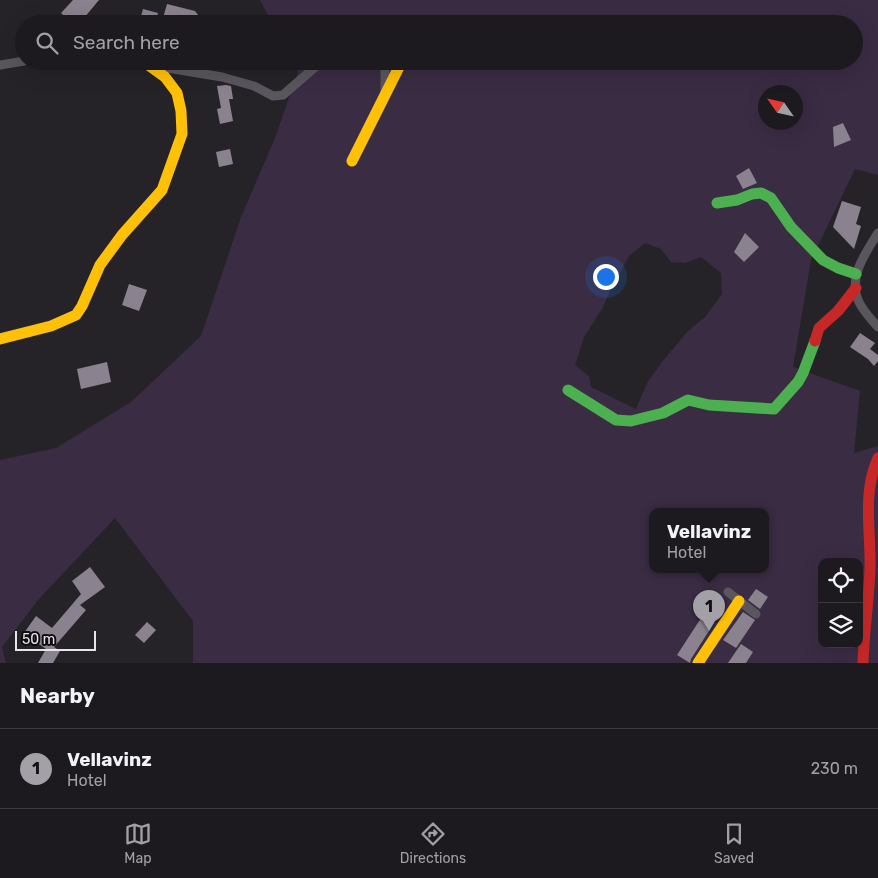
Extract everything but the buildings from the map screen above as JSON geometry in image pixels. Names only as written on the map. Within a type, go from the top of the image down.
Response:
[{"type":"street","points":[[0,65],[15,62]]},
{"type":"street","points":[[0,339],[51,326],[76,315],[82,306],[100,265],[122,235],[162,190],[182,134],[178,93],[165,77],[155,70]]},
{"type":"street","points":[[181,70],[222,77],[254,86],[272,96],[283,95],[312,70]]},
{"type":"street","points":[[385,70],[386,94]]},
{"type":"street","points":[[352,161],[398,70]]},
{"type":"street","points":[[717,203],[737,200],[752,194],[761,194],[771,198],[791,226],[823,260],[838,268],[856,274]]},
{"type":"street","points":[[878,233],[863,257],[856,274],[858,300],[867,315],[878,327]]},
{"type":"street","points":[[568,390],[616,420],[631,421],[663,413],[688,400],[709,406],[774,409],[798,382],[813,347],[818,328],[838,311],[856,288]]},
{"type":"street","points":[[863,663],[870,568],[870,479],[878,458]]},
{"type":"street","points":[[728,592],[756,614]]},
{"type":"street","points":[[698,663],[739,601]]},
{"type":"shaded area","points":[[260,0],[878,0],[878,175],[855,169],[811,260],[793,367],[860,391],[854,453],[878,446],[878,663],[193,663],[193,621],[115,518],[39,599],[2,647],[6,663],[0,663],[0,460],[56,448],[131,402],[201,336],[241,217],[275,138],[297,70],[863,70],[863,15],[268,15]],"holes":[[[645,243],[661,249],[671,262],[685,263],[701,257],[721,273],[722,294],[705,317],[687,332],[662,362],[647,383],[636,409],[591,387],[589,376],[575,365],[584,337],[602,309],[630,255]]]},
{"type":"traffic: fast","points":[[717,203],[737,200],[752,194],[761,193],[771,198],[791,227],[823,260],[838,268],[856,274]]},
{"type":"traffic: fast","points":[[568,390],[616,420],[631,421],[663,413],[688,400],[709,405],[774,409],[798,382],[815,341]]},
{"type":"traffic: slow","points":[[0,339],[51,326],[76,315],[82,306],[100,265],[122,235],[162,190],[182,134],[181,111],[177,93],[165,77],[155,70]]},
{"type":"traffic: slow","points":[[352,161],[398,70]]},
{"type":"traffic: slow","points":[[698,663],[739,601]]},
{"type":"traffic: jam","points":[[815,341],[819,328],[838,311],[856,288]]},
{"type":"traffic: jam","points":[[863,663],[870,568],[869,498],[873,471],[878,458]]},
{"type":"place","name":"Vellavinz","points":[[709,631]]}]
